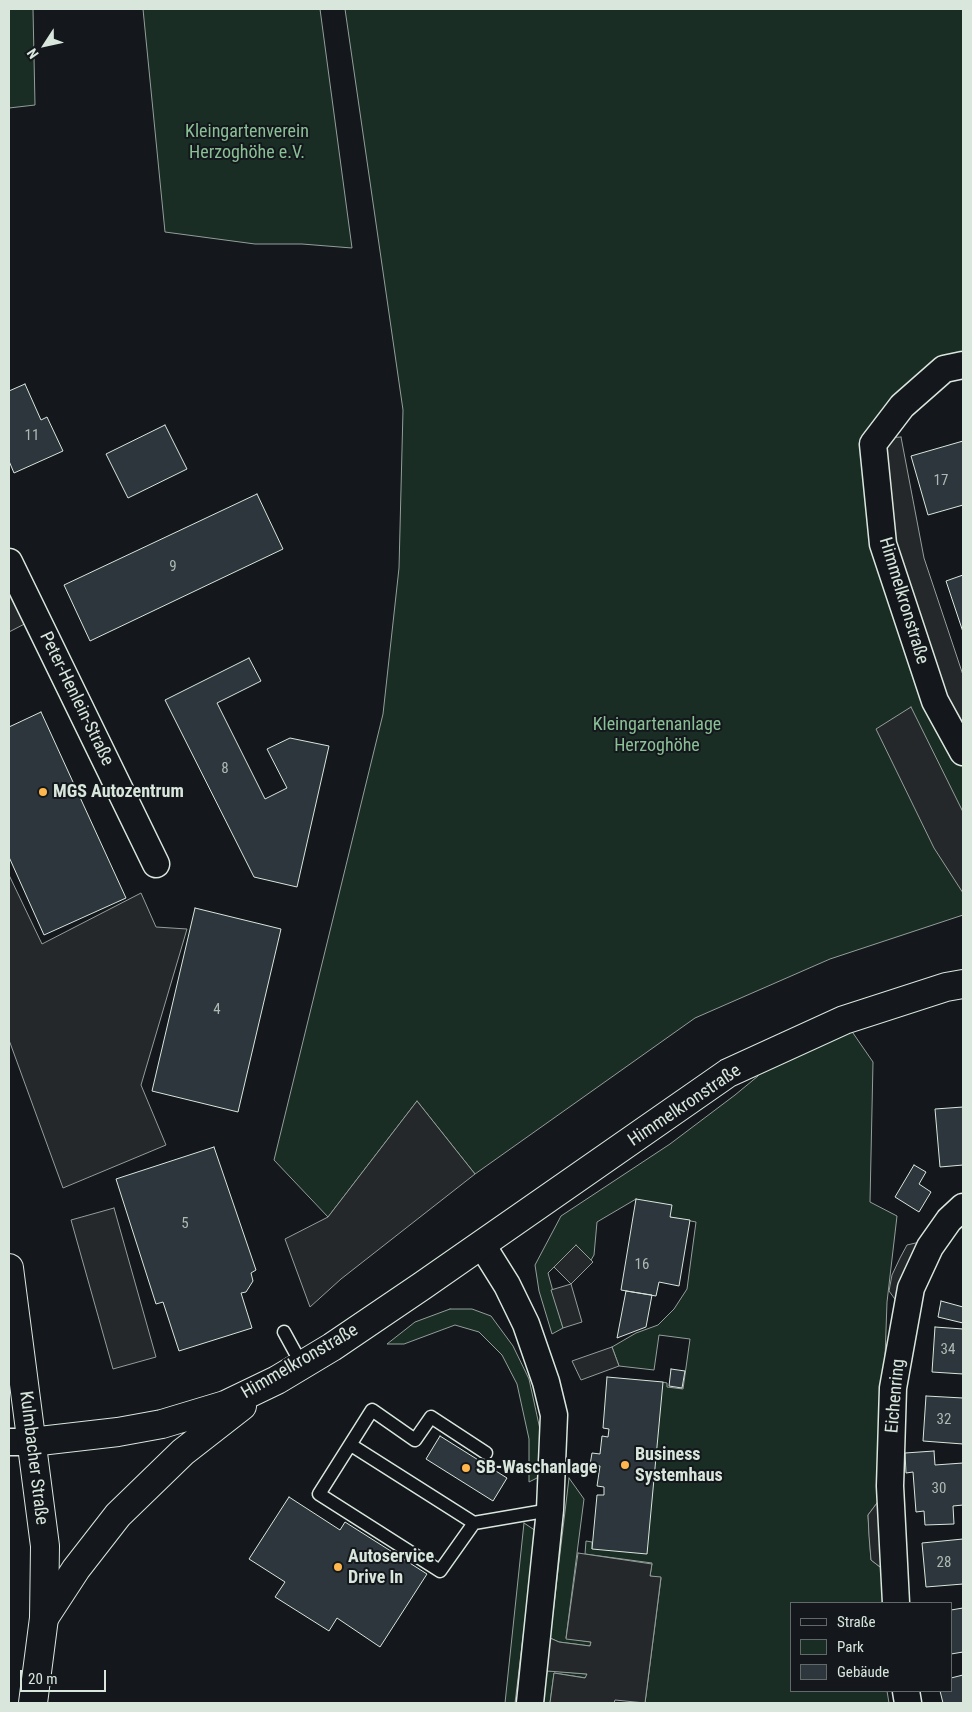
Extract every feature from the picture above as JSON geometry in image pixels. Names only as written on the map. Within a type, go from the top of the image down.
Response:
[{"type":"street","name":"Himmelkronstraße","points":[[963,365],[944,369],[902,406],[873,444],[883,544],[935,701],[963,752]]},
{"type":"street","name":"Peter-Henlein-Straße","points":[[9,562],[156,864]]},
{"type":"street","name":"Himmelkronstraße","points":[[20,1442],[118,1432],[162,1424],[225,1405],[277,1380],[332,1347],[482,1245],[728,1073],[844,1020],[946,987],[963,984]]},
{"type":"street","name":"Eichenring","points":[[896,1602],[890,1486],[895,1379],[911,1288],[930,1246],[949,1220],[963,1207]]},
{"type":"street","points":[[482,1245],[507,1285],[526,1324],[554,1415],[550,1510],[530,1703]]},
{"type":"street","name":"Kulmbacher Straße","points":[[9,1274],[20,1442],[45,1546],[44,1618],[33,1703]]},
{"type":"street","points":[[44,1618],[97,1540],[136,1496],[183,1452],[277,1380]]},
{"type":"lane","points":[[284,1332],[302,1365]]},
{"type":"lane","points":[[474,1523],[440,1570],[319,1494],[372,1410],[414,1440],[431,1417],[486,1453]]},
{"type":"lane","points":[[351,1445],[474,1523],[550,1510]]},
{"type":"green space","points":[[9,9],[33,9],[35,105],[9,108]]},
{"type":"green space","name":"Kleingartenverein Herzoghöhe e.V.","points":[[143,9],[320,9],[352,248],[302,244],[255,244],[165,232]]},
{"type":"green space","name":"Kleingartenanlage Herzoghöhe","points":[[345,9],[963,9],[963,365],[873,444],[963,752],[963,915],[830,959],[695,1018],[475,1174],[417,1101],[328,1217],[274,1160],[383,714],[399,568],[403,410]]},
{"type":"green space","points":[[844,1020],[873,1062],[870,1202],[897,1216],[887,1302],[880,1499],[868,1515],[871,1560],[884,1570],[888,1602],[790,1602],[790,1692],[887,1692],[889,1703],[645,1703],[661,1578],[650,1576],[652,1563],[585,1554],[586,1541],[592,1542],[592,1549],[663,1382],[667,1383],[667,1387],[683,1389],[690,1339],[659,1335],[654,1370],[619,1366],[612,1347],[636,1333],[658,1325],[674,1309],[687,1289],[696,1222],[670,1217],[636,1199],[597,1222],[594,1255],[591,1260],[576,1245],[548,1273],[563,1328],[552,1334],[539,1291],[535,1265],[561,1216],[670,1144],[735,1095],[758,1076],[757,1060]]},
{"type":"green space","points":[[450,1309],[472,1309],[491,1316],[513,1346],[529,1379],[541,1434],[541,1476],[529,1482],[529,1439],[517,1384],[502,1355],[479,1332],[455,1325],[404,1344],[387,1344],[415,1322]]},
{"type":"green space","points":[[569,1478],[584,1499],[566,1638],[591,1642],[590,1646],[559,1642],[550,1638]]},
{"type":"green space","points":[[524,1523],[536,1531],[515,1703],[505,1703]]},
{"type":"green space","points":[[547,1671],[587,1674],[586,1678],[554,1673],[550,1703],[543,1703]]},
{"type":"shaded area","points":[[901,437],[924,558],[963,675],[963,736],[943,698],[898,565],[885,438]]},
{"type":"shaded area","points":[[9,562],[36,618],[9,632]]},
{"type":"shaded area","points":[[911,707],[963,812],[963,893],[934,848],[876,729]]},
{"type":"shaded area","points":[[9,875],[42,944],[141,893],[156,927],[187,929],[141,1085],[166,1145],[63,1188],[9,1040]]},
{"type":"shaded area","points":[[417,1101],[475,1174],[341,1279],[310,1307],[285,1239],[328,1217]]},
{"type":"shaded area","points":[[114,1208],[156,1357],[113,1369],[71,1220]]},
{"type":"shaded area","points":[[924,1241],[897,1302],[889,1291],[892,1275],[907,1245]]},
{"type":"shaded area","points":[[576,1245],[593,1262],[571,1284],[554,1267]]},
{"type":"shaded area","points":[[571,1284],[582,1322],[563,1328],[551,1290]]},
{"type":"shaded area","points":[[612,1347],[619,1366],[581,1380],[572,1361]]},
{"type":"shaded area","points":[[880,1499],[884,1570],[871,1560],[869,1536],[868,1515]]},
{"type":"shaded area","points":[[578,1553],[652,1564],[650,1576],[661,1577],[645,1703],[615,1700],[614,1703],[550,1703],[554,1673],[585,1678],[587,1674],[547,1671],[550,1638],[559,1642],[590,1646],[591,1642],[566,1639]]},
{"type":"building","points":[[25,384],[41,420],[47,417],[63,451],[14,473],[9,461],[9,391]]},
{"type":"building","points":[[165,425],[187,469],[128,498],[106,454]]},
{"type":"building","points":[[963,441],[963,505],[928,515],[911,456]]},
{"type":"building","points":[[257,494],[283,549],[90,641],[64,585]]},
{"type":"building","points":[[963,575],[963,632],[946,581]]},
{"type":"building","points":[[249,658],[261,681],[217,703],[265,799],[287,788],[267,749],[290,738],[329,746],[297,887],[254,877],[165,700]]},
{"type":"building","name":"MGS Autozentrum","points":[[41,712],[126,898],[44,935],[9,857],[9,727]]},
{"type":"building","points":[[195,908],[281,929],[238,1112],[152,1091]]},
{"type":"building","points":[[963,1107],[963,1165],[940,1167],[935,1109]]},
{"type":"building","points":[[214,1147],[256,1270],[251,1273],[253,1281],[246,1292],[241,1293],[252,1328],[179,1351],[163,1302],[156,1304],[116,1179]]},
{"type":"building","points":[[914,1165],[926,1172],[919,1184],[931,1192],[919,1212],[895,1197]]},
{"type":"building","points":[[636,1199],[672,1205],[670,1217],[690,1220],[679,1286],[659,1282],[656,1296],[621,1290]]},
{"type":"building","points":[[626,1291],[652,1295],[646,1327],[617,1338]]},
{"type":"building","points":[[941,1301],[963,1307],[963,1323],[938,1317]]},
{"type":"building","points":[[935,1327],[963,1329],[963,1374],[932,1372]]},
{"type":"building","points":[[671,1369],[685,1371],[682,1388],[669,1386]]},
{"type":"building","name":"Business Systemhaus","points":[[607,1377],[663,1382],[647,1554],[592,1549],[597,1495],[604,1495],[604,1487],[597,1486],[600,1466],[590,1465],[592,1453],[600,1454],[602,1436],[608,1437],[609,1429],[603,1428]]},
{"type":"building","points":[[926,1396],[963,1398],[963,1444],[923,1441]]},
{"type":"building","name":"SB-Waschanlage","points":[[440,1436],[507,1478],[493,1501],[426,1459]]},
{"type":"building","points":[[934,1451],[935,1465],[963,1463],[963,1505],[953,1506],[954,1524],[925,1525],[924,1511],[916,1512],[913,1472],[906,1473],[905,1453]]},
{"type":"building","name":"Autoservice Drive In","points":[[289,1497],[340,1530],[345,1522],[427,1574],[380,1647],[337,1618],[329,1631],[275,1597],[285,1582],[249,1559]]},
{"type":"building","points":[[963,1539],[963,1584],[926,1587],[922,1543]]},
{"type":"building","points":[[963,1608],[963,1652],[952,1654],[952,1610]]},
{"type":"building","points":[[963,1675],[963,1703],[943,1703],[940,1692],[952,1692],[952,1678]]},
{"type":"place","name":"MGS Autozentrum","points":[[43,792]]},
{"type":"place","name":"Business Systemhaus","points":[[625,1465]]},
{"type":"place","name":"SB-Waschanlage","points":[[466,1468]]},
{"type":"place","name":"Autoservice Drive In","points":[[338,1567]]}]
